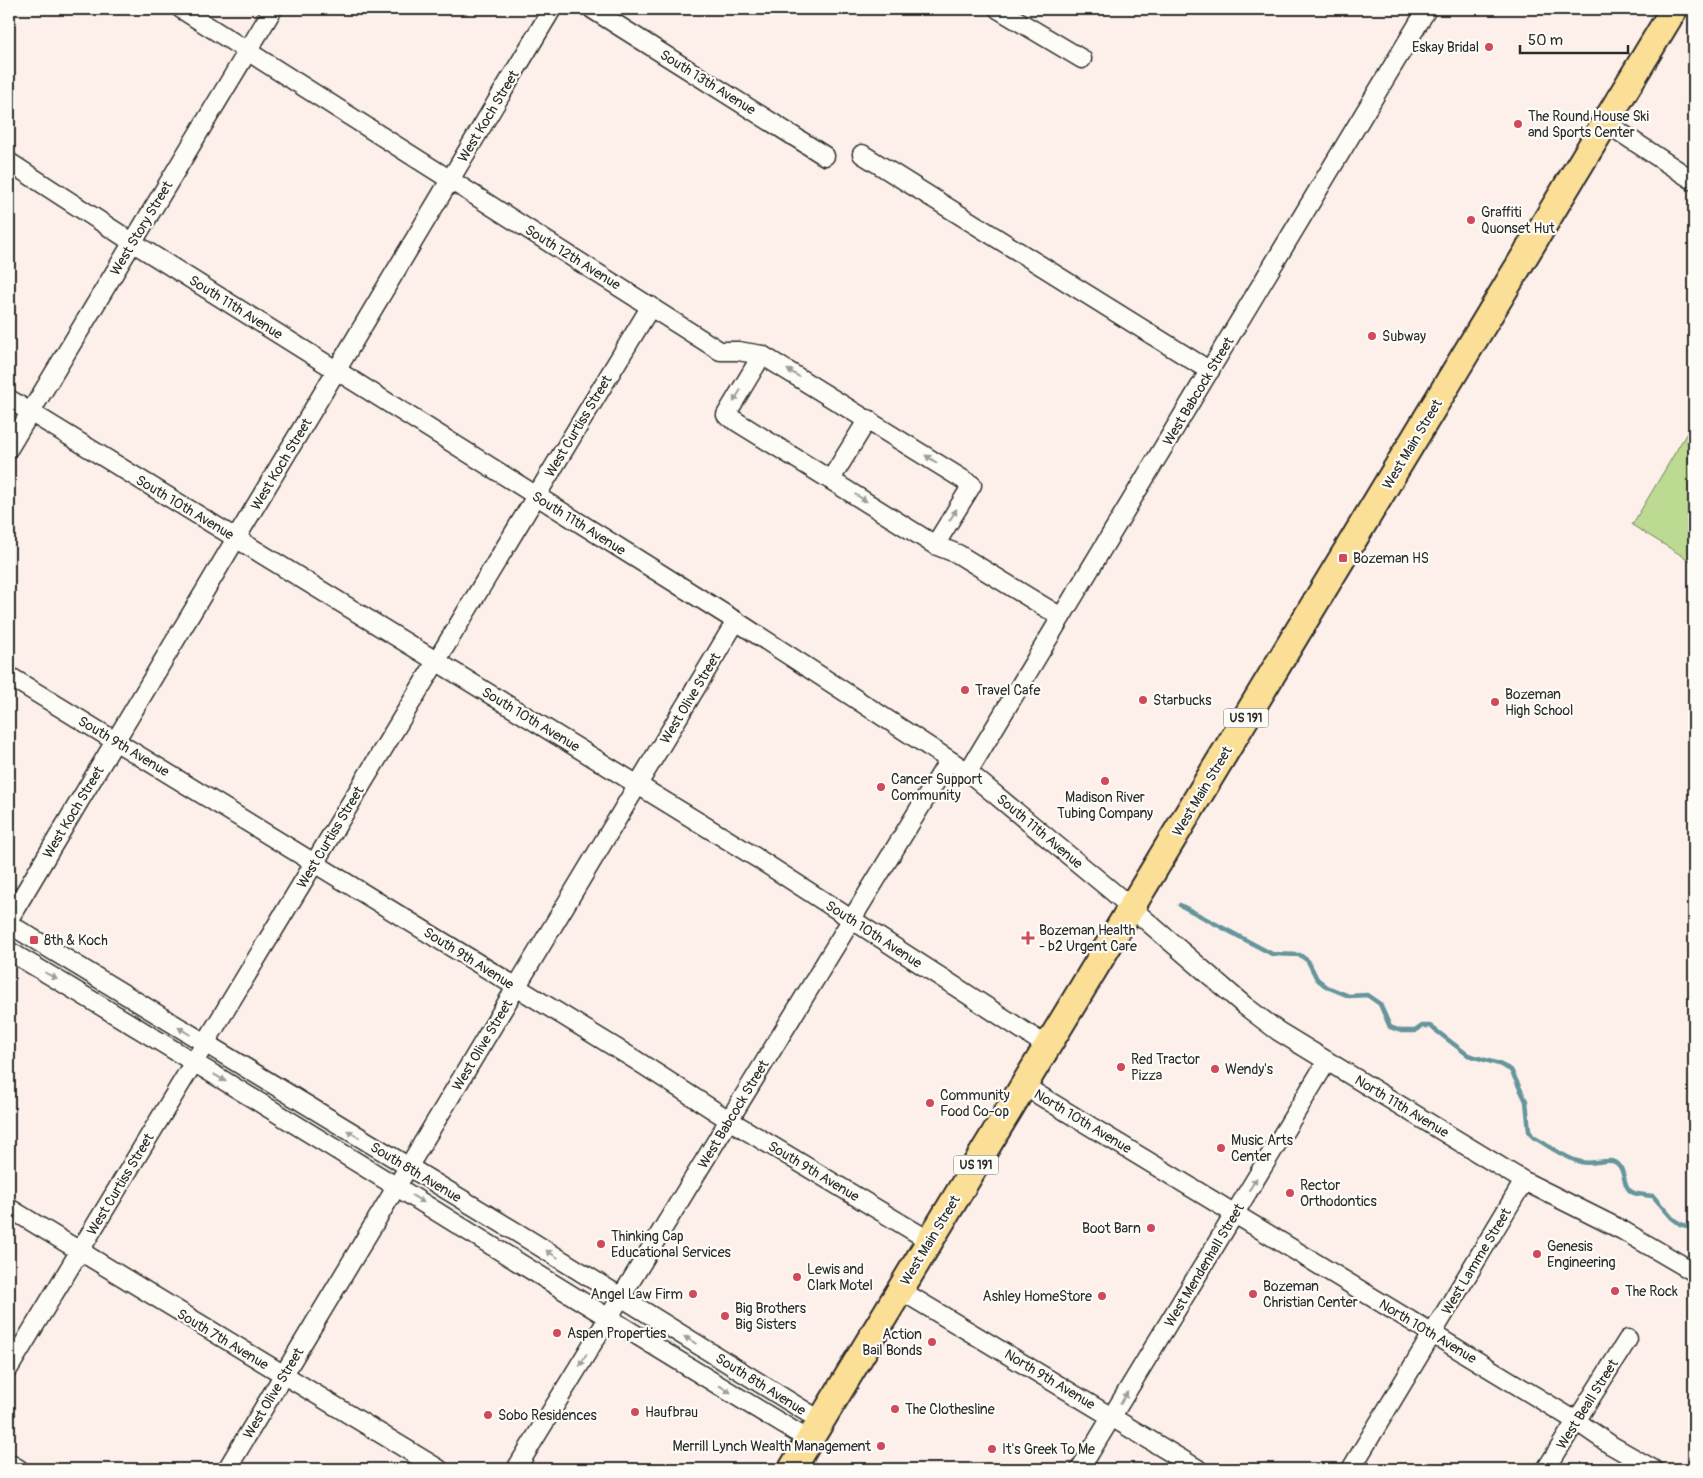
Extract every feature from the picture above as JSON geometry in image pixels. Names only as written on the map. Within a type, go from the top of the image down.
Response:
[{"type":"highway","name":"West Main Street","points":[[792,1469],[1674,9]]},
{"type":"street","name":"South 12th Avenue","points":[[181,9],[720,351],[762,354],[972,485],[935,545]]},
{"type":"street","name":"West Story Street","points":[[9,448],[272,9]]},
{"type":"street","name":"West Koch Street","points":[[9,919],[552,9]]},
{"type":"street","name":"South 13th Avenue","points":[[592,9],[825,156]]},
{"type":"street","points":[[998,9],[1082,59]]},
{"type":"street","name":"West Babcock Street","points":[[968,772],[1425,10]]},
{"type":"street","points":[[1606,123],[1694,181]]},
{"type":"street","points":[[862,154],[1210,371]]},
{"type":"street","name":"South 11th Avenue","points":[[9,162],[132,242],[736,622],[968,772],[1132,908]]},
{"type":"street","name":"West Curtiss Street","points":[[9,1368],[651,306]]},
{"type":"street","points":[[762,354],[726,414],[935,545],[958,554],[1061,617]]},
{"type":"street","name":"South 10th Avenue","points":[[9,399],[757,858],[1047,1046]]},
{"type":"street","points":[[831,479],[868,419]]},
{"type":"street","name":"West Olive Street","points":[[227,1469],[736,622]]},
{"type":"street","name":"South 9th Avenue","points":[[9,676],[930,1242]]},
{"type":"street","name":"West Babcock Street","points":[[516,1469],[949,760]]},
{"type":"street","name":"North 11th Avenue","points":[[1132,908],[1245,1006],[1278,1031],[1524,1181],[1622,1230],[1694,1272]]},
{"type":"street","name":"South 8th Avenue","points":[[9,924],[621,1298],[815,1431]]},
{"type":"street","name":"South 8th Avenue","points":[[9,951],[397,1186],[608,1318],[815,1431]]},
{"type":"street","name":"West Mendenhall Street","points":[[1080,1469],[1327,1061]]},
{"type":"street","name":"North 10th Avenue","points":[[1024,1086],[1576,1420],[1611,1445],[1653,1469]]},
{"type":"street","name":"West Lamme Street","points":[[1351,1469],[1524,1181]]},
{"type":"street","name":"South 7th Avenue","points":[[9,1208],[438,1469]]},
{"type":"street","name":"North 9th Avenue","points":[[900,1290],[1198,1469]]},
{"type":"street","name":"West Beall Street","points":[[1546,1469],[1628,1339]]},
{"type":"street","points":[[9,1463],[19,1469]]},
{"type":"green space","points":[[1694,421],[1694,563],[1632,525]]},
{"type":"waterway","points":[[1180,905],[1272,954],[1300,955],[1308,961],[1317,979],[1327,987],[1349,996],[1367,995],[1380,1004],[1390,1027],[1401,1031],[1415,1031],[1422,1026],[1430,1026],[1468,1055],[1499,1064],[1511,1070],[1526,1101],[1529,1131],[1533,1137],[1575,1160],[1585,1163],[1615,1162],[1619,1165],[1630,1191],[1653,1196],[1672,1218],[1680,1224],[1694,1228]]},
{"type":"place","name":"Eskay Bridal","points":[[1489,47]]},
{"type":"place","name":"The Round House Ski and Sports Center","points":[[1518,124]]},
{"type":"place","name":"Graffiti Quonset Hut","points":[[1471,220]]},
{"type":"place","name":"Subway","points":[[1372,336]]},
{"type":"place","name":"Bozeman HS","points":[[1343,558]]},
{"type":"place","name":"Travel Cafe","points":[[965,690]]},
{"type":"place","name":"Starbucks","points":[[1143,700]]},
{"type":"place","name":"Bozeman High School","points":[[1495,702]]},
{"type":"place","name":"Madison River Tubing Company","points":[[1105,781]]},
{"type":"place","name":"Cancer Support Community","points":[[881,787]]},
{"type":"place","name":"Bozeman Health - b2 Urgent Care","points":[[1028,938]]},
{"type":"place","name":"8th & Koch","points":[[34,940]]},
{"type":"place","name":"Red Tractor Pizza","points":[[1121,1067]]},
{"type":"place","name":"Wendy's","points":[[1215,1069]]},
{"type":"place","name":"Community Food Co-op","points":[[930,1103]]},
{"type":"place","name":"Music Arts Center","points":[[1221,1148]]},
{"type":"place","name":"Rector Orthodontics","points":[[1290,1193]]},
{"type":"place","name":"Boot Barn","points":[[1151,1228]]},
{"type":"place","name":"Thinking Cap Educational Services","points":[[601,1244]]},
{"type":"place","name":"Genesis Engineering","points":[[1537,1254]]},
{"type":"place","name":"Lewis and Clark Motel","points":[[797,1277]]},
{"type":"place","name":"The Rock","points":[[1615,1291]]},
{"type":"place","name":"Angel Law Firm","points":[[693,1294]]},
{"type":"place","name":"Bozeman Christian Center","points":[[1253,1294]]},
{"type":"place","name":"Ashley HomeStore","points":[[1102,1296]]},
{"type":"place","name":"Big Brothers Big Sisters","points":[[725,1316]]},
{"type":"place","name":"Aspen Properties","points":[[557,1333]]},
{"type":"place","name":"Action Bail Bonds","points":[[932,1342]]},
{"type":"place","name":"The Clothesline","points":[[895,1409]]},
{"type":"place","name":"Haufbrau","points":[[635,1412]]},
{"type":"place","name":"Sobo Residences","points":[[488,1415]]},
{"type":"place","name":"Merrill Lynch Wealth Management","points":[[881,1446]]},
{"type":"place","name":"It's Greek To Me","points":[[992,1449]]}]
